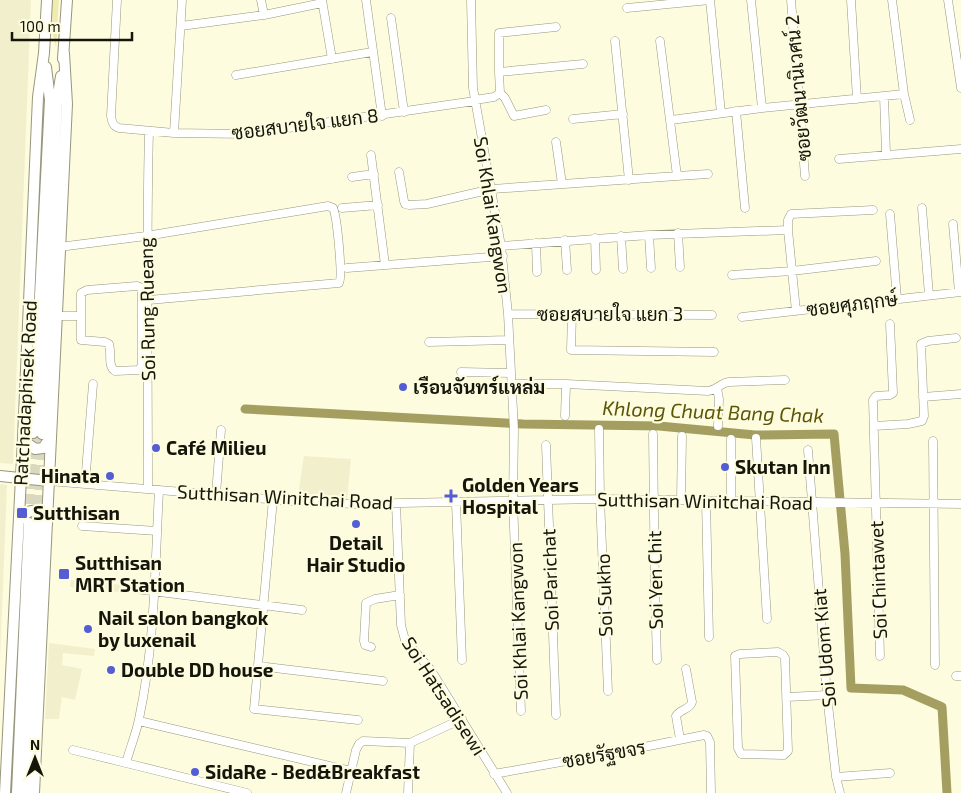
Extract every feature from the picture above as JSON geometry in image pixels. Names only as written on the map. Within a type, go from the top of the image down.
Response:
[{"type":"main road","name":"Ratchadaphisek Road","points":[[34,793],[33,523],[20,478],[38,97],[44,53],[47,0]]},
{"type":"main road","name":"Ratchadaphisek Road","points":[[42,434],[57,101],[64,53],[67,0]]},
{"type":"main road","name":"Ratchadaphisek Road","points":[[5,793],[33,523],[49,481],[42,434],[50,100],[44,53]]},
{"type":"main road","name":"Ratchadaphisek Road","points":[[42,434],[56,316],[67,104],[64,53]]},
{"type":"main road","points":[[23,438],[34,449],[39,449],[47,444],[42,434]]},
{"type":"main road","name":"Sutthisan Winitchai Road","points":[[0,476],[49,481]]},
{"type":"main road","name":"Ratchadaphisek Road","points":[[17,793],[33,523]]},
{"type":"main road","name":"Ratchadaphisek Road","points":[[25,793],[33,523]]},
{"type":"street","name":"ซอยสบายใจ แยก 8","points":[[117,0],[112,116],[112,122],[115,126],[174,133],[246,134],[382,116],[475,101],[494,97],[500,93]]},
{"type":"street","points":[[174,133],[182,0]]},
{"type":"street","points":[[261,0],[264,15]]},
{"type":"street","points":[[366,0],[382,116]]},
{"type":"street","name":"Soi Khlai Kangwon","points":[[471,0],[475,101],[503,256],[508,314],[514,430],[514,501],[521,711]]},
{"type":"street","points":[[627,8],[710,0],[721,113]]},
{"type":"street","points":[[751,0],[762,108]]},
{"type":"street","name":"ซอยวัฒนานิเวศน์ 2","points":[[791,0],[805,176]]},
{"type":"street","points":[[851,0],[857,99]]},
{"type":"street","points":[[892,0],[904,94],[910,120]]},
{"type":"street","points":[[948,0],[961,88]]},
{"type":"street","points":[[181,26],[264,15],[322,1],[332,59]]},
{"type":"street","points":[[391,18],[404,112]]},
{"type":"street","points":[[546,110],[514,116],[505,98],[500,93],[499,33],[556,27]]},
{"type":"street","points":[[615,41],[629,180]]},
{"type":"street","points":[[660,41],[677,176]]},
{"type":"street","points":[[236,75],[372,52]]},
{"type":"street","points":[[499,72],[583,64]]},
{"type":"street","points":[[671,120],[762,108],[904,94]]},
{"type":"street","points":[[884,96],[886,154]]},
{"type":"street","points":[[736,111],[745,208]]},
{"type":"street","points":[[573,119],[623,114]]},
{"type":"street","name":"Soi Rung Rueang","points":[[148,488],[146,236],[149,130]]},
{"type":"street","points":[[556,142],[562,184]]},
{"type":"street","points":[[839,159],[961,149]]},
{"type":"street","points":[[371,155],[385,265]]},
{"type":"street","points":[[399,172],[404,201],[405,204],[409,205],[427,204],[492,189],[708,174]]},
{"type":"street","points":[[352,176],[374,174]]},
{"type":"street","points":[[342,208],[378,205]]},
{"type":"street","points":[[59,247],[146,236],[328,206],[331,206],[335,211],[341,279],[339,283],[148,300]]},
{"type":"street","points":[[922,208],[929,295]]},
{"type":"street","points":[[796,312],[788,230],[789,216],[795,213],[873,210]]},
{"type":"street","points":[[890,214],[897,299]]},
{"type":"street","points":[[953,224],[960,292]]},
{"type":"street","points":[[501,246],[621,236],[788,230]]},
{"type":"street","points":[[678,233],[680,267]]},
{"type":"street","points":[[649,235],[651,268]]},
{"type":"street","points":[[621,236],[623,269]]},
{"type":"street","points":[[595,238],[596,270]]},
{"type":"street","points":[[565,240],[567,270]]},
{"type":"street","points":[[536,243],[537,272]]},
{"type":"street","points":[[347,268],[503,256]]},
{"type":"street","points":[[732,275],[792,271],[876,261]]},
{"type":"street","points":[[137,286],[142,288],[142,368],[139,370],[112,370],[109,344],[81,340],[80,316],[81,293],[84,291],[137,286]]},
{"type":"street","name":"ซอยศุภฤกษ์","points":[[742,317],[960,292]]},
{"type":"street","name":"ซอยสบายใจ แยก 3","points":[[508,314],[712,315]]},
{"type":"street","points":[[572,314],[571,350],[714,352]]},
{"type":"street","points":[[56,316],[80,316]]},
{"type":"street","name":"Soi Chintawet","points":[[880,656],[874,397],[893,393],[890,324]]},
{"type":"street","points":[[874,426],[908,424],[922,421],[924,416],[921,344],[928,341],[956,338]]},
{"type":"street","points":[[429,342],[509,340]]},
{"type":"street","points":[[461,372],[510,373]]},
{"type":"street","points":[[511,384],[566,384],[708,391],[718,388],[721,383],[785,380]]},
{"type":"street","points":[[85,484],[93,384]]},
{"type":"street","points":[[565,416],[566,384]]},
{"type":"street","points":[[718,388],[720,399],[718,426]]},
{"type":"street","points":[[923,398],[961,394]]},
{"type":"street","name":"Soi Sukho","points":[[599,429],[608,691]]},
{"type":"street","points":[[216,494],[221,430]]},
{"type":"street","name":"Soi Yen Chit","points":[[653,434],[657,660]]},
{"type":"street","points":[[681,500],[682,436]]},
{"type":"street","points":[[756,438],[767,619]]},
{"type":"street","points":[[731,439],[732,501]]},
{"type":"street","points":[[933,441],[935,665]]},
{"type":"street","name":"Soi Parichat","points":[[546,445],[556,715]]},
{"type":"street","name":"Soi Udom Kiat","points":[[808,450],[828,695],[836,777],[840,793]]},
{"type":"street","name":"Sutthisan Winitchai Road","points":[[49,481],[339,504],[600,499],[961,504]]},
{"type":"street","points":[[126,763],[139,721],[146,681],[154,592],[159,490]]},
{"type":"street","points":[[273,499],[265,606],[254,707],[256,710],[358,720]]},
{"type":"street","points":[[706,500],[710,637]]},
{"type":"street","points":[[456,503],[462,660]]},
{"type":"street","name":"Soi Hatsadisewi","points":[[396,504],[401,625],[404,640],[431,670],[507,793]]},
{"type":"street","points":[[82,526],[157,531]]},
{"type":"street","points":[[136,589],[302,610]]},
{"type":"street","points":[[371,647],[365,645],[364,642],[366,603],[375,599],[400,595]]},
{"type":"street","points":[[781,653],[785,658],[787,697],[787,753],[740,754],[738,748],[735,656],[740,654],[781,653]]},
{"type":"street","points":[[258,666],[383,681]]},
{"type":"street","points":[[680,739],[676,716],[691,706],[692,702],[686,669]]},
{"type":"street","points":[[787,697],[828,695]]},
{"type":"street","points":[[346,793],[356,750],[363,741],[410,743],[462,719]]},
{"type":"street","points":[[139,721],[351,771]]},
{"type":"street","name":"ซอยรัฐขจร","points":[[494,774],[704,735],[707,736],[710,742],[711,793]]},
{"type":"street","points":[[408,793],[410,743]]},
{"type":"street","points":[[73,750],[247,793]]},
{"type":"street","points":[[836,777],[890,773]]},
{"type":"shaded area","points":[[0,0],[31,0],[13,464],[0,463]]},
{"type":"shaded area","points":[[50,0],[59,0],[56,48],[49,17]]},
{"type":"shaded area","points":[[304,456],[351,459],[347,499],[298,495]]},
{"type":"shaded area","points":[[0,484],[7,485],[0,662]]},
{"type":"shaded area","points":[[71,580],[136,586],[135,591],[129,591],[128,593],[70,587]]},
{"type":"shaded area","points":[[49,643],[95,649],[94,656],[63,653],[62,665],[82,669],[75,700],[62,697],[59,719],[45,719]]},
{"type":"waterway","name":"Khlong Chuat Bang Chak","points":[[245,409],[523,424],[659,426],[755,435],[834,434],[845,554],[851,688],[903,690],[942,707],[947,793]]},
{"type":"tunnel","points":[[29,519],[33,433]]},
{"type":"tunnel","points":[[38,520],[42,434]]},
{"type":"place","name":"เรือนจันทร์แหล่ม","points":[[403,387]]},
{"type":"place","name":"Café Milieu","points":[[156,448]]},
{"type":"place","name":"Skutan Inn","points":[[725,467]]},
{"type":"place","name":"Hinata","points":[[110,476]]},
{"type":"place","name":"Golden Years Hospital","points":[[451,496]]},
{"type":"place","name":"Sutthisan","points":[[22,513]]},
{"type":"place","name":"Detail Hair Studio","points":[[356,524]]},
{"type":"place","name":"Sutthisan MRT Station","points":[[64,574]]},
{"type":"place","name":"Nail salon bangkok by luxenail","points":[[88,629]]},
{"type":"place","name":"Double DD house","points":[[111,670]]},
{"type":"place","name":"SidaRe - Bed&Breakfast","points":[[195,772]]}]
